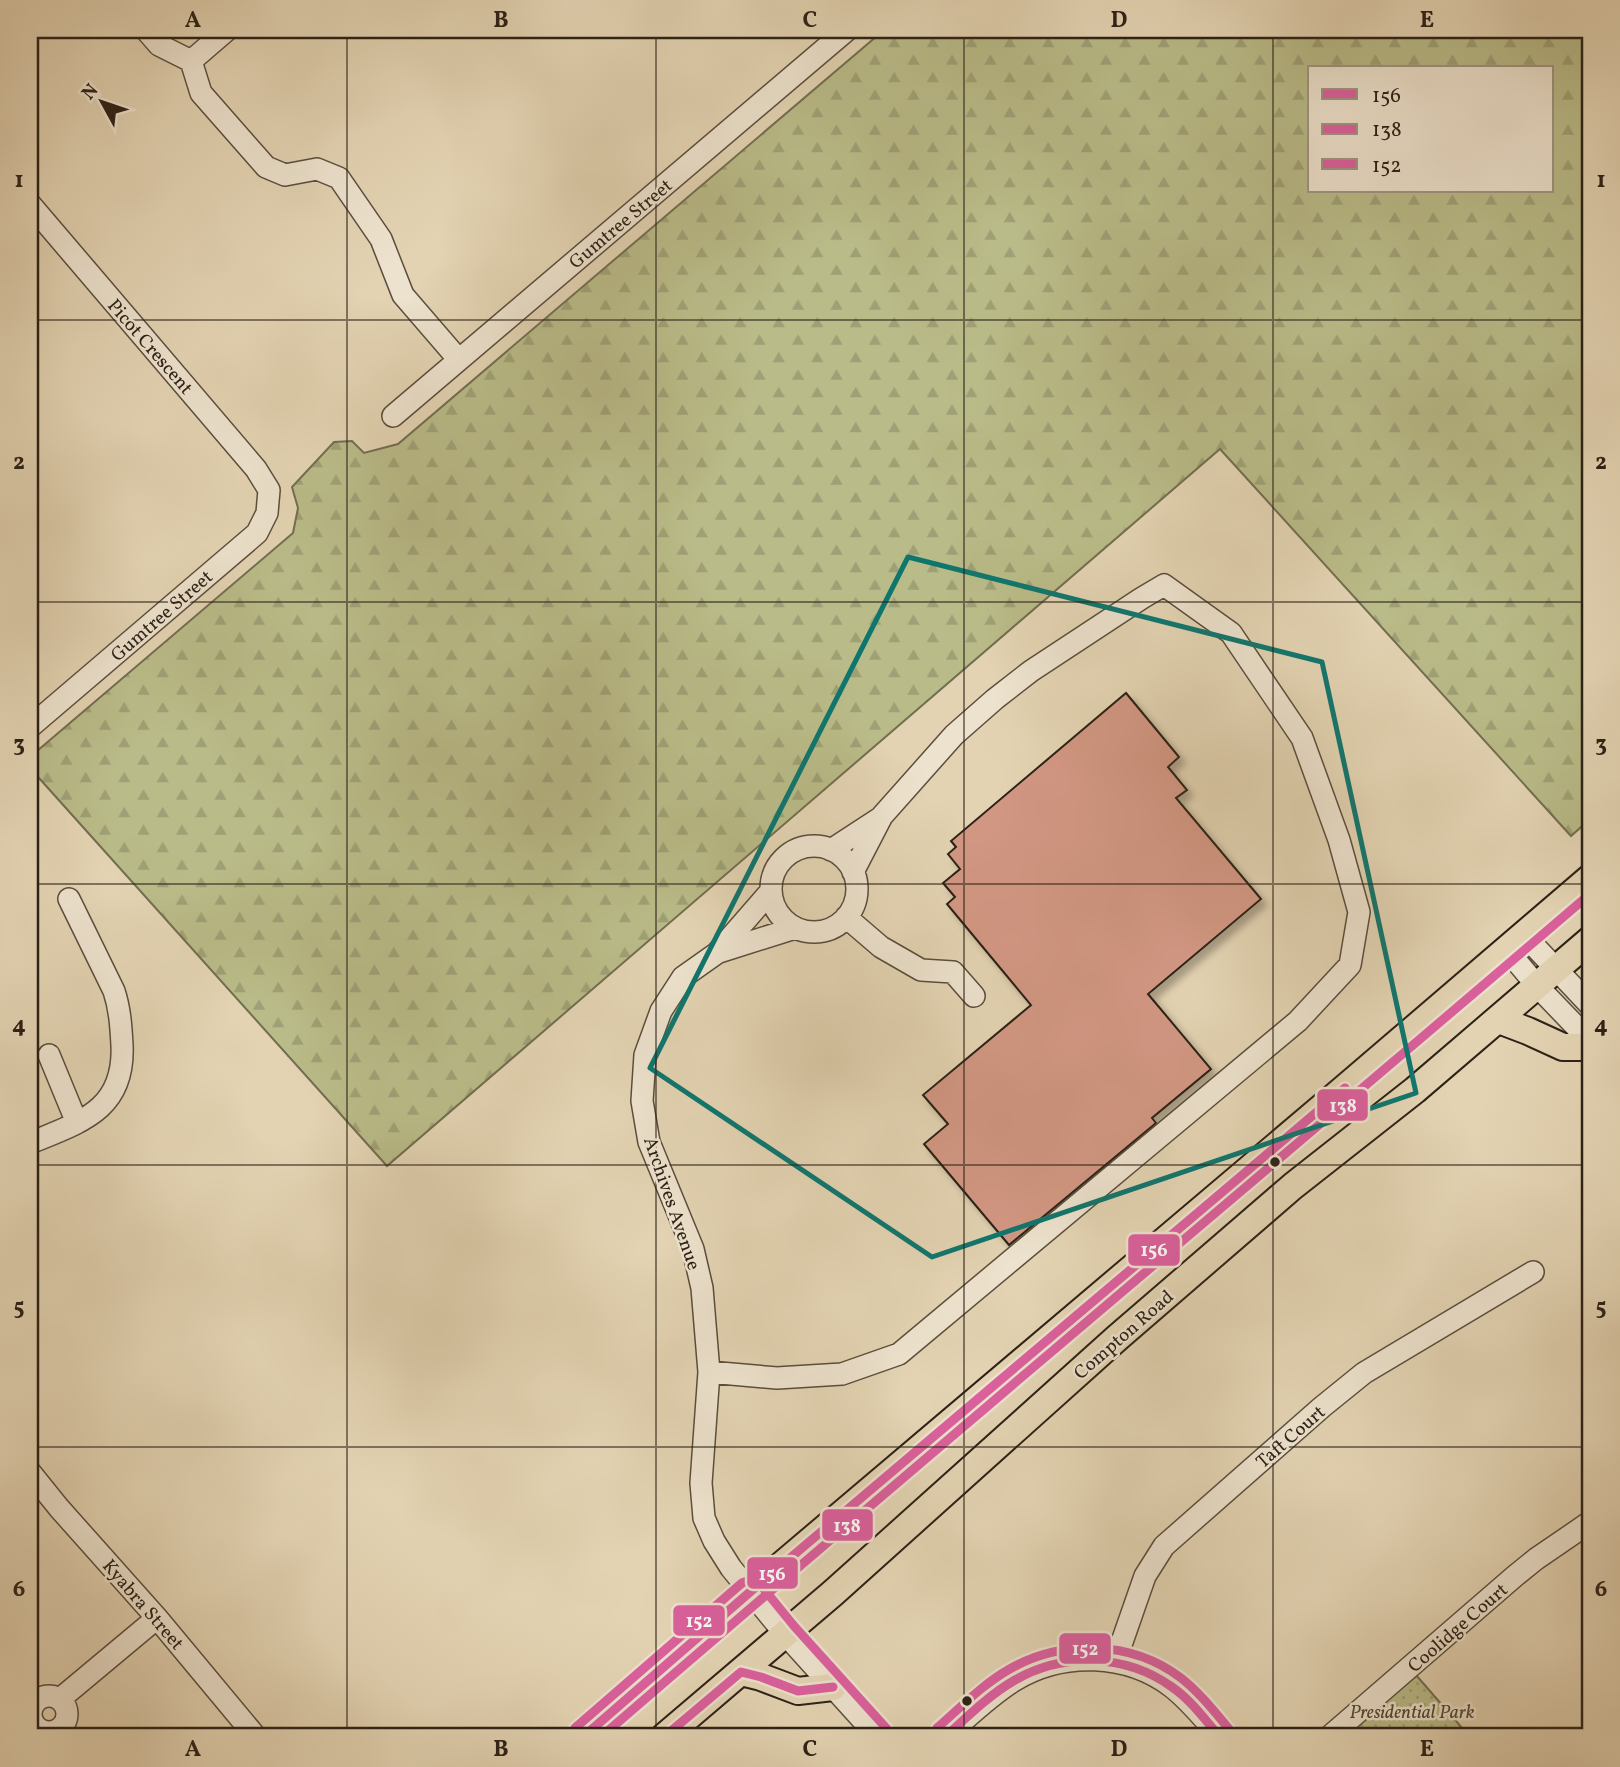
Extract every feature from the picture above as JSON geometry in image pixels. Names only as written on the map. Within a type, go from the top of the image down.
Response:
[{"type":"main road","points":[[583,1737],[1590,878]]},
{"type":"main road","name":"Compton Road","points":[[664,1737],[871,1559],[1116,1338],[1293,1186],[1499,1020],[1590,940]]},
{"type":"main road","points":[[1499,1020],[1563,1047],[1590,1047]]},
{"type":"main road","points":[[741,1672],[761,1676],[798,1691],[833,1687]]},
{"type":"street","points":[[146,30],[159,45],[191,61],[201,93],[266,167],[285,175],[317,169],[339,178],[381,239],[403,295],[459,360]]},
{"type":"street","points":[[191,61],[227,30]]},
{"type":"street","name":"Gumtree Street","points":[[393,416],[847,30]]},
{"type":"street","name":"Picot Crescent","points":[[30,204],[257,469],[269,490]]},
{"type":"street","name":"Gumtree Street","points":[[30,727],[257,533],[267,513],[269,490]]},
{"type":"street","points":[[709,1372],[777,1378],[842,1374],[899,1354],[1298,1021],[1350,965],[1359,912],[1339,840],[1302,738],[1231,633],[1164,585],[1031,671],[954,735],[882,816],[853,872]]},
{"type":"street","points":[[831,850],[882,816]]},
{"type":"street","points":[[815,846],[831,850],[838,853],[853,872],[856,883],[854,904],[846,917],[832,928],[811,932],[795,928],[783,919],[772,900],[772,879],[776,869],[792,852],[803,847],[815,846]]},
{"type":"street","points":[[717,953],[771,891]]},
{"type":"street","points":[[30,1143],[77,1123],[103,1105],[114,1091],[120,1076],[122,1057],[119,1006],[69,899]]},
{"type":"street","points":[[846,917],[881,947],[921,970],[953,972],[974,996]]},
{"type":"street","points":[[717,953],[795,928]]},
{"type":"street","points":[[1515,943],[1547,978],[1590,1041]]},
{"type":"street","name":"Archives Avenue","points":[[717,953],[683,977],[661,1012],[645,1055],[642,1101],[649,1142],[693,1249],[702,1288],[709,1372],[701,1483],[704,1518],[722,1554],[750,1592],[878,1737]]},
{"type":"street","points":[[1547,978],[1590,1005]]},
{"type":"street","points":[[49,1055],[77,1123]]},
{"type":"street","name":"Taft Court","points":[[1115,1662],[1145,1576],[1164,1546],[1364,1373],[1533,1272]]},
{"type":"street","name":"Kyabra Street","points":[[30,1472],[256,1737]]},
{"type":"street","name":"Coolidge Court","points":[[1329,1737],[1515,1576],[1590,1522]]},
{"type":"street","points":[[60,1699],[157,1618]]},
{"type":"street","points":[[945,1737],[1015,1680],[1040,1668],[1084,1660],[1115,1662],[1135,1667],[1171,1686],[1220,1737]]},
{"type":"street","points":[[42,1697],[60,1699],[66,1707],[64,1733],[41,1731],[32,1726],[32,1707],[42,1697]]},
{"type":"highlighted area","points":[[908,557],[1322,662],[1416,1093],[932,1257],[650,1068]]},
{"type":"green space","points":[[884,30],[1590,30],[1590,819],[1571,836],[1220,449],[387,1166],[30,768],[30,757],[293,533],[298,508],[292,487],[334,442],[352,441],[364,453],[398,444]]},
{"type":"green space","name":"Presidential Park","points":[[1416,1675],[1470,1737],[1355,1737],[1349,1730]]},
{"type":"building","points":[[1126,693],[1179,757],[1168,767],[1187,790],[1176,798],[1261,899],[1148,994],[1211,1069],[1152,1118],[1156,1123],[1009,1245],[924,1144],[948,1124],[923,1095],[1031,1005],[947,904],[955,897],[943,883],[960,869],[948,854],[956,847],[951,841]]},
{"type":"transit line","name":"138","points":[[601,1737],[1590,894]]},
{"type":"transit line","name":"156","points":[[583,1737],[750,1592],[1345,1088]]},
{"type":"transit line","name":"152","points":[[575,1728],[742,1583],[750,1580],[759,1583],[887,1729]]},
{"type":"transit line","name":"152","points":[[937,1728],[980,1690],[1008,1670],[1050,1653],[1096,1648],[1140,1656],[1161,1665],[1194,1689],[1229,1729]]},
{"type":"transit line","name":"156","points":[[945,1737],[987,1699],[1015,1680],[1034,1671],[1074,1661],[1115,1663],[1154,1676],[1192,1704],[1220,1737]]},
{"type":"transit line","name":"156","points":[[664,1737],[741,1672],[798,1691],[833,1687]]}]
